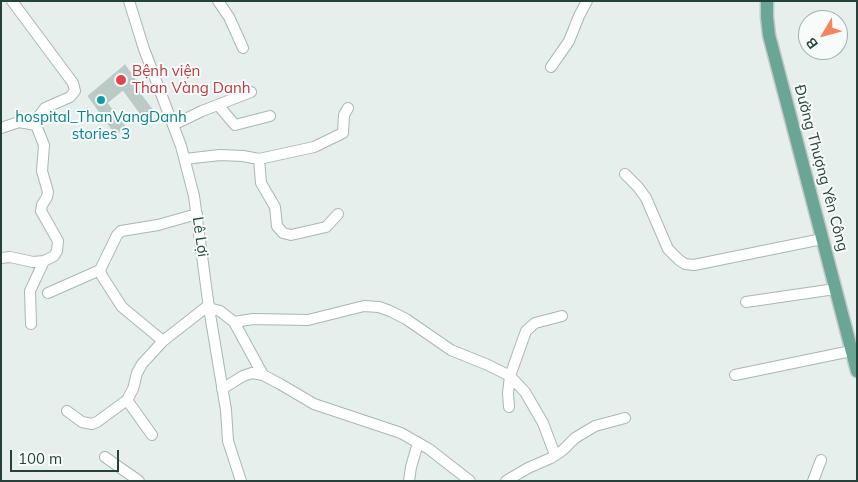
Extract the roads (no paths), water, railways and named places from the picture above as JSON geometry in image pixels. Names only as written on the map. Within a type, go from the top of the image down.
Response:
[{"type":"main road","name":"Đường Thượng Yên Công","points":[[767,1],[769,35],[857,371]]},
{"type":"street","points":[[1,258],[10,257],[33,262],[44,261],[54,256],[59,246],[55,234],[41,212],[48,192],[42,171],[44,145],[36,125],[38,116],[45,108],[70,97],[74,94],[75,87],[12,1]]},
{"type":"street","name":"Lê Lợi","points":[[129,1],[144,49],[185,159],[194,196],[228,441],[241,481]]},
{"type":"street","points":[[218,1],[229,17],[243,48]]},
{"type":"street","points":[[552,67],[569,41],[587,1]]},
{"type":"street","points":[[173,125],[251,92]]},
{"type":"street","points":[[218,105],[234,125],[270,116]]},
{"type":"street","points":[[185,159],[220,155],[259,159],[314,148],[344,131],[344,115],[348,108]]},
{"type":"street","points":[[1,128],[19,122],[36,125]]},
{"type":"street","points":[[259,159],[261,183],[275,207],[277,226],[283,233],[291,235],[326,227],[338,214]]},
{"type":"street","points":[[625,174],[646,198],[668,249],[685,264],[694,264],[822,239]]},
{"type":"street","points":[[48,293],[100,270],[117,235],[121,231],[158,225],[197,214]]},
{"type":"street","points":[[31,324],[30,291],[44,261]]},
{"type":"street","points":[[100,270],[122,307],[163,341]]},
{"type":"street","points":[[746,302],[835,288]]},
{"type":"street","points":[[67,411],[82,422],[92,424],[98,422],[127,400],[133,389],[139,368],[163,341],[209,306],[220,311],[234,322],[263,375]]},
{"type":"street","points":[[234,322],[253,319],[308,320],[356,307],[379,306],[406,320],[451,350],[510,376],[525,392],[543,423],[555,455]]},
{"type":"street","points":[[510,407],[508,393],[510,376],[529,328],[535,323],[562,316]]},
{"type":"street","points":[[734,375],[853,353]]},
{"type":"street","points":[[222,389],[248,374],[256,373],[263,375],[314,404],[401,433],[434,452],[470,481]]},
{"type":"street","points":[[127,400],[152,435]]},
{"type":"street","points":[[506,481],[555,455],[575,438],[595,426],[625,418]]},
{"type":"street","points":[[410,481],[411,467],[418,443]]},
{"type":"street","points":[[105,456],[139,481]]},
{"type":"street","points":[[813,481],[821,460]]},
{"type":"place","name":"Bệnh viện Than Vàng Danh","points":[[121,80]]},
{"type":"place","name":"hospital_ThanVangDanh stories 3","points":[[101,100]]}]
